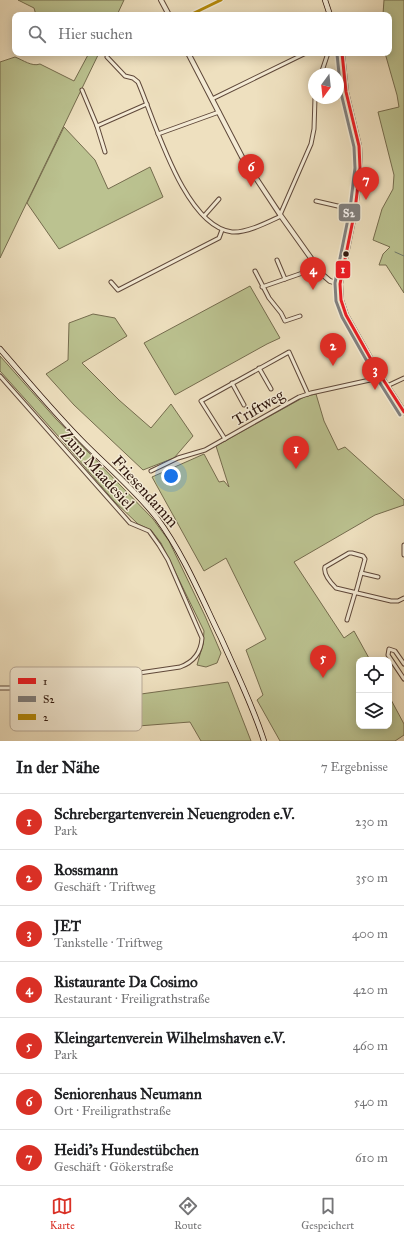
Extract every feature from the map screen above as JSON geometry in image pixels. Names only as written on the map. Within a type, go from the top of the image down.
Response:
[{"type":"main road","points":[[325,0],[329,12]]},
{"type":"main road","points":[[342,56],[346,92],[357,135],[360,161],[359,184],[340,284],[340,300],[346,315],[380,375],[404,412]]},
{"type":"main road","name":"Friesendamm","points":[[0,349],[84,443],[155,516],[172,540],[193,579],[235,669],[260,726],[264,741]]},
{"type":"street","points":[[161,0],[167,12]]},
{"type":"street","points":[[196,12],[221,0]]},
{"type":"street","points":[[190,56],[242,157],[322,275],[330,281],[340,284]]},
{"type":"street","points":[[212,99],[300,56]]},
{"type":"street","points":[[323,68],[327,56]]},
{"type":"street","points":[[106,57],[125,76],[133,78],[138,82],[168,158],[188,196],[204,216],[222,230],[234,232],[248,229],[281,216],[310,144],[314,129],[315,104]]},
{"type":"street","points":[[82,90],[97,126],[105,152]]},
{"type":"street","points":[[97,126],[147,104]]},
{"type":"street","points":[[158,134],[219,112]]},
{"type":"street","points":[[204,216],[218,199]]},
{"type":"street","points":[[316,201],[355,210]]},
{"type":"street","points":[[111,282],[118,290],[219,238],[222,230]]},
{"type":"street","points":[[277,260],[285,279]]},
{"type":"street","points":[[262,287],[317,268]]},
{"type":"street","points":[[255,271],[262,287],[281,313],[284,321],[300,316]]},
{"type":"street","points":[[225,439],[201,400],[288,352],[308,394]]},
{"type":"street","points":[[259,368],[271,389]]},
{"type":"street","name":"Triftweg","points":[[151,471],[178,458],[205,450],[299,397],[370,380],[380,375]]},
{"type":"street","name":"Zum Maadesiel","points":[[0,376],[130,523],[149,532],[155,538],[168,560],[202,638],[201,647],[197,656],[188,664],[142,672]]},
{"type":"street","points":[[387,386],[404,378]]},
{"type":"street","points":[[232,383],[244,405]]},
{"type":"street","points":[[404,545],[404,555]]},
{"type":"street","points":[[347,620],[355,592],[365,559],[363,556],[352,553],[325,567],[324,569],[332,585],[336,588],[355,592],[391,601],[398,601],[404,598]]},
{"type":"street","points":[[361,573],[378,578]]},
{"type":"street","points":[[404,664],[395,651],[389,649],[388,655],[404,679]]},
{"type":"green space","points":[[18,0],[124,0],[118,12],[35,12],[34,8]]},
{"type":"green space","points":[[384,0],[404,0],[404,293],[386,265],[379,265],[383,254],[390,247],[373,240],[382,209],[393,189],[394,175],[378,112],[399,107],[386,56],[392,56],[392,12],[383,12]]},
{"type":"green space","points":[[87,56],[98,56],[0,258],[0,62],[15,57],[31,64],[40,64],[74,81]]},
{"type":"green space","points":[[64,127],[95,160],[108,189],[150,167],[163,197],[59,249],[27,203]]},
{"type":"green space","points":[[250,286],[280,338],[175,395],[144,343]]},
{"type":"green space","points":[[93,314],[115,318],[127,336],[82,363],[119,400],[151,428],[171,404],[193,436],[174,458],[143,470],[74,405],[46,374],[68,360],[69,323]]},
{"type":"green space","points":[[0,356],[56,419],[153,519],[169,541],[221,653],[217,663],[206,667],[197,665],[203,644],[204,631],[161,543],[151,530],[138,524],[114,501],[0,371]]},
{"type":"green space","points":[[316,394],[324,421],[338,450],[345,447],[404,500],[404,505],[375,515],[294,562],[344,638],[354,631],[368,657],[356,657],[356,729],[392,729],[392,702],[404,724],[404,735],[395,741],[280,741],[257,700],[263,695],[246,650],[266,639],[226,558],[204,571],[152,477],[204,454],[219,482],[224,481],[229,487],[216,446],[306,396]]},
{"type":"green space","points":[[228,682],[251,741],[201,741],[190,722],[142,726],[142,694]]},
{"type":"waterway","points":[[395,252],[404,256]]},
{"type":"transit line","name":"2","points":[[196,12],[221,0]]},
{"type":"transit line","name":"S2","points":[[337,56],[341,93],[354,147],[355,168],[350,209],[335,283],[336,301],[342,317],[373,372],[400,415]]},
{"type":"transit line","name":"1","points":[[342,56],[346,92],[359,146],[360,168],[355,210],[340,284],[341,300],[346,315],[377,370],[404,412]]},
{"type":"place","name":"Seniorenhaus Neumann","points":[[251,187]]},
{"type":"place","name":"Heidi's Hundestübchen","points":[[366,200]]},
{"type":"place","name":"Ristaurante Da Cosimo","points":[[313,290]]},
{"type":"place","name":"Rossmann","points":[[333,366]]},
{"type":"place","name":"JET","points":[[375,390]]},
{"type":"place","name":"Schrebergartenverein Neuengroden e.V.","points":[[296,469]]},
{"type":"place","name":"Kleingartenverein Wilhelmshaven e.V.","points":[[323,678]]}]
